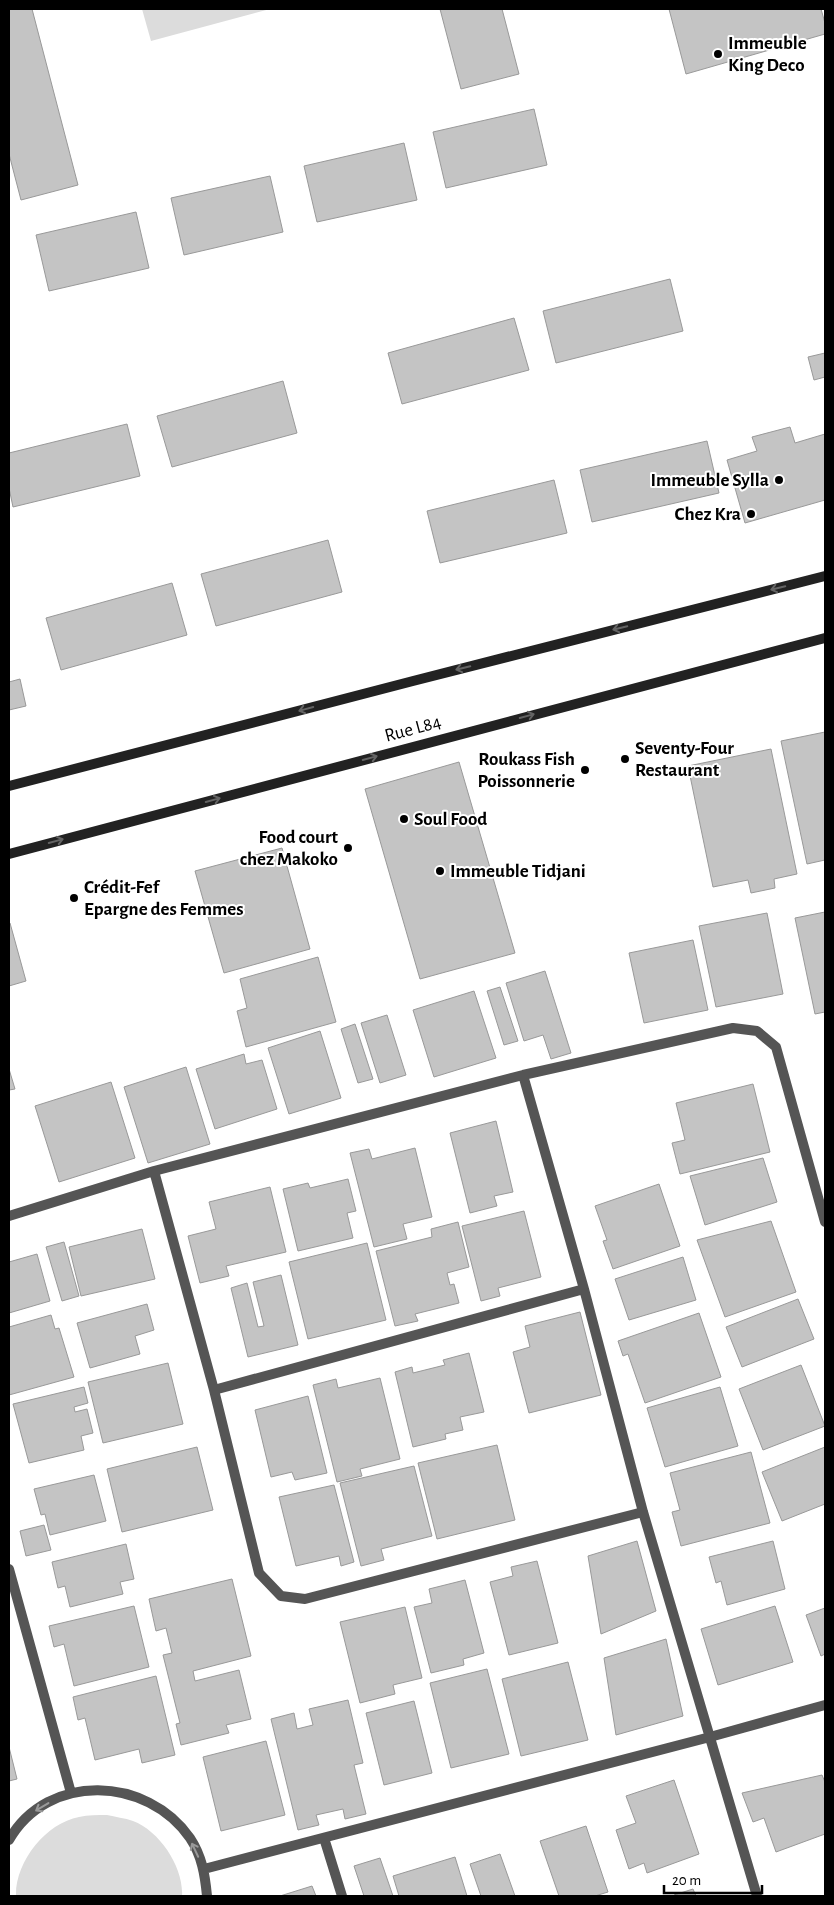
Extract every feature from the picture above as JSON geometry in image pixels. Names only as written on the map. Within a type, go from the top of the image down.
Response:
[{"type":"main road","points":[[9,786],[825,576]]},
{"type":"main road","name":"Rue L84","points":[[9,854],[825,638]]},
{"type":"street","points":[[9,1216],[154,1171],[523,1075],[734,1028],[757,1032],[776,1047],[825,1222]]},
{"type":"street","points":[[523,1075],[584,1289],[643,1512],[758,1896]]},
{"type":"street","points":[[154,1171],[214,1390],[259,1573],[281,1596],[305,1599],[643,1512]]},
{"type":"street","points":[[214,1390],[584,1289]]},
{"type":"street","points":[[9,1569],[71,1793]]},
{"type":"street","points":[[204,1869],[710,1737],[825,1705]]},
{"type":"street","points":[[9,1840],[15,1829],[40,1807],[71,1793],[105,1789],[138,1796],[167,1813],[190,1839],[204,1869],[206,1896]]},
{"type":"street","points":[[324,1838],[342,1896]]},
{"type":"shaded area","points":[[142,9],[270,9],[151,41]]},
{"type":"shaded area","points":[[107,1815],[133,1821],[143,1826],[161,1842],[179,1874],[182,1896],[16,1896],[21,1870],[35,1846],[44,1836],[55,1827],[82,1816]]},
{"type":"building","points":[[9,9],[32,9],[78,185],[21,200],[9,154]]},
{"type":"building","points":[[440,9],[502,9],[519,74],[461,89]]},
{"type":"building","name":"Immeuble King Deco","points":[[669,9],[821,9],[825,23],[825,34],[686,74]]},
{"type":"building","points":[[534,109],[547,165],[446,188],[433,132]]},
{"type":"building","points":[[404,143],[417,200],[317,222],[304,166]]},
{"type":"building","points":[[270,176],[283,232],[184,255],[171,198]]},
{"type":"building","points":[[136,212],[149,268],[49,291],[36,235]]},
{"type":"building","points":[[670,279],[683,331],[556,363],[543,311]]},
{"type":"building","points":[[514,318],[529,370],[402,404],[388,353]]},
{"type":"building","points":[[825,353],[825,377],[814,380],[808,357]]},
{"type":"building","points":[[283,381],[297,433],[172,467],[157,416]]},
{"type":"building","points":[[127,424],[140,476],[13,507],[9,488],[9,453]]},
{"type":"building","name":"Immeuble Sylla","points":[[790,427],[795,443],[825,434],[825,500],[745,523],[727,460],[757,451],[752,437]]},
{"type":"building","points":[[707,441],[719,493],[592,522],[580,470]]},
{"type":"building","points":[[554,480],[567,533],[440,563],[427,511]]},
{"type":"building","points":[[328,540],[342,592],[216,626],[201,574]]},
{"type":"building","points":[[172,583],[187,635],[61,670],[46,618]]},
{"type":"building","points":[[20,679],[26,706],[9,710],[9,682]]},
{"type":"building","points":[[825,732],[825,860],[807,864],[781,741]]},
{"type":"building","points":[[771,749],[797,874],[774,879],[775,888],[751,893],[748,880],[713,887],[688,766]]},
{"type":"building","name":"Immeuble Tidjani","points":[[459,762],[515,953],[420,979],[365,789]]},
{"type":"building","points":[[282,848],[310,949],[224,973],[195,871]]},
{"type":"building","points":[[825,912],[825,1012],[815,1014],[795,918]]},
{"type":"building","points":[[767,913],[783,994],[716,1007],[699,926]]},
{"type":"building","points":[[9,923],[26,981],[9,986]]},
{"type":"building","points":[[693,940],[708,1010],[644,1023],[629,953]]},
{"type":"building","points":[[318,957],[336,1022],[246,1047],[237,1011],[247,1008],[240,979]]},
{"type":"building","points":[[545,971],[571,1053],[551,1059],[543,1035],[524,1041],[506,983]]},
{"type":"building","points":[[500,987],[518,1041],[504,1045],[487,991]]},
{"type":"building","points":[[474,991],[496,1058],[434,1077],[413,1010]]},
{"type":"building","points":[[387,1015],[406,1075],[380,1083],[361,1023]]},
{"type":"building","points":[[355,1024],[373,1079],[358,1083],[341,1029]]},
{"type":"building","points":[[320,1031],[341,1098],[289,1114],[268,1048]]},
{"type":"building","points":[[244,1054],[246,1064],[262,1060],[277,1109],[215,1129],[196,1069]]},
{"type":"building","points":[[186,1067],[210,1144],[148,1163],[124,1087]]},
{"type":"building","points":[[9,1069],[15,1089],[9,1090]]},
{"type":"building","points":[[111,1082],[135,1158],[59,1182],[35,1106]]},
{"type":"building","points":[[753,1084],[770,1152],[680,1174],[672,1143],[685,1140],[676,1103]]},
{"type":"building","points":[[496,1121],[513,1192],[494,1196],[497,1206],[470,1213],[450,1133]]},
{"type":"building","points":[[415,1148],[432,1217],[403,1224],[407,1239],[374,1247],[350,1153],[369,1149],[372,1159]]},
{"type":"building","points":[[763,1158],[777,1202],[705,1225],[690,1176]]},
{"type":"building","points":[[348,1179],[356,1211],[347,1213],[353,1238],[298,1251],[283,1189],[308,1183],[310,1188]]},
{"type":"building","points":[[659,1184],[680,1246],[613,1269],[603,1241],[607,1240],[595,1206]]},
{"type":"building","points":[[270,1187],[286,1252],[226,1266],[229,1276],[200,1283],[188,1236],[216,1229],[209,1202]]},
{"type":"building","points":[[524,1211],[541,1277],[498,1288],[500,1296],[481,1301],[462,1226]]},
{"type":"building","points":[[771,1221],[796,1292],[725,1317],[697,1240]]},
{"type":"building","points":[[458,1222],[469,1267],[447,1273],[450,1285],[454,1284],[459,1303],[415,1314],[418,1321],[395,1326],[376,1251],[432,1237],[431,1229]]},
{"type":"building","points":[[142,1229],[155,1279],[81,1296],[69,1247]]},
{"type":"building","points":[[64,1242],[79,1296],[62,1301],[46,1247]]},
{"type":"building","points":[[367,1243],[386,1320],[308,1339],[289,1262]]},
{"type":"building","points":[[37,1254],[50,1301],[9,1313],[9,1262]]},
{"type":"building","points":[[683,1257],[696,1300],[629,1320],[615,1279]]},
{"type":"building","points":[[281,1275],[298,1345],[248,1357],[231,1288],[247,1283],[258,1327],[264,1326],[253,1282]]},
{"type":"building","points":[[798,1299],[814,1339],[742,1367],[726,1327]]},
{"type":"building","points":[[147,1304],[154,1330],[135,1336],[140,1354],[90,1368],[77,1323]]},
{"type":"building","points":[[580,1312],[601,1395],[529,1413],[513,1352],[530,1347],[525,1326]]},
{"type":"building","points":[[699,1313],[721,1377],[645,1403],[628,1354],[623,1356],[618,1341]]},
{"type":"building","points":[[51,1315],[55,1329],[59,1328],[74,1377],[9,1395],[9,1327]]},
{"type":"building","points":[[469,1353],[484,1412],[460,1417],[463,1430],[445,1434],[446,1439],[413,1447],[395,1372],[412,1367],[413,1373],[445,1365],[443,1360]]},
{"type":"building","points":[[168,1363],[183,1424],[103,1443],[88,1382]]},
{"type":"building","points":[[801,1365],[825,1426],[763,1450],[739,1389]]},
{"type":"building","points":[[380,1378],[400,1459],[360,1469],[362,1476],[337,1482],[313,1385],[336,1379],[338,1388]]},
{"type":"building","points":[[84,1387],[88,1403],[74,1407],[75,1412],[87,1409],[93,1433],[81,1436],[84,1450],[29,1463],[13,1404]]},
{"type":"building","points":[[720,1387],[738,1446],[665,1467],[647,1408]]},
{"type":"building","points":[[308,1396],[327,1473],[295,1480],[292,1472],[271,1477],[255,1410]]},
{"type":"building","points":[[497,1445],[515,1520],[437,1539],[418,1463]]},
{"type":"building","points":[[197,1447],[213,1510],[122,1532],[107,1469]]},
{"type":"building","points":[[825,1447],[825,1504],[782,1521],[762,1472]]},
{"type":"building","points":[[751,1452],[770,1523],[681,1546],[672,1512],[680,1510],[670,1473]]},
{"type":"building","points":[[414,1466],[432,1536],[381,1549],[384,1560],[361,1566],[340,1483]]},
{"type":"building","points":[[94,1475],[106,1521],[50,1535],[45,1514],[41,1515],[34,1489]]},
{"type":"building","points":[[334,1485],[354,1562],[341,1566],[339,1556],[296,1566],[279,1497]]},
{"type":"building","points":[[44,1525],[51,1550],[26,1556],[20,1531]]},
{"type":"building","points":[[637,1541],[656,1611],[601,1634],[588,1556]]},
{"type":"building","points":[[773,1541],[785,1589],[727,1605],[721,1581],[716,1583],[709,1557]]},
{"type":"building","points":[[126,1544],[134,1579],[120,1582],[123,1594],[70,1607],[65,1586],[58,1588],[52,1562]]},
{"type":"building","points":[[537,1561],[558,1643],[509,1655],[490,1582],[513,1576],[511,1567]]},
{"type":"building","points":[[232,1579],[251,1656],[193,1671],[195,1681],[239,1670],[251,1719],[226,1725],[229,1733],[181,1745],[176,1724],[180,1723],[163,1655],[172,1653],[166,1628],[156,1631],[149,1599]]},
{"type":"building","points":[[465,1580],[484,1653],[463,1659],[464,1665],[431,1673],[414,1607],[432,1603],[429,1589]]},
{"type":"building","points":[[134,1606],[149,1667],[74,1686],[64,1644],[54,1647],[49,1626]]},
{"type":"building","points":[[775,1606],[793,1662],[718,1685],[701,1629]]},
{"type":"building","points":[[405,1607],[422,1678],[393,1685],[395,1694],[360,1703],[340,1622]]},
{"type":"building","points":[[825,1608],[825,1654],[821,1656],[806,1615]]},
{"type":"building","points":[[666,1639],[683,1716],[616,1735],[604,1658]]},
{"type":"building","points":[[568,1662],[588,1740],[521,1756],[502,1679]]},
{"type":"building","points":[[487,1669],[509,1754],[451,1768],[430,1683]]},
{"type":"building","points":[[156,1676],[175,1755],[142,1763],[139,1749],[95,1760],[85,1718],[78,1720],[73,1697]]},
{"type":"building","points":[[348,1700],[363,1763],[354,1765],[366,1814],[345,1819],[343,1809],[316,1815],[319,1825],[298,1830],[271,1719],[294,1713],[297,1729],[313,1725],[309,1709]]},
{"type":"building","points":[[414,1701],[432,1773],[384,1785],[366,1713]]},
{"type":"building","points":[[266,1741],[285,1815],[221,1831],[203,1757]]},
{"type":"building","points":[[9,1747],[17,1779],[9,1781]]},
{"type":"building","points":[[822,1775],[825,1782],[825,1834],[776,1852],[764,1818],[753,1822],[742,1793]]},
{"type":"building","points":[[674,1780],[699,1854],[647,1873],[644,1863],[629,1869],[616,1830],[636,1823],[626,1796]]},
{"type":"building","points":[[586,1826],[608,1892],[595,1896],[559,1896],[540,1841]]},
{"type":"building","points":[[500,1854],[515,1896],[481,1896],[470,1864]]},
{"type":"building","points":[[455,1857],[467,1896],[399,1896],[393,1876]]},
{"type":"building","points":[[380,1858],[393,1896],[364,1896],[354,1866]]},
{"type":"building","points":[[312,1886],[316,1896],[280,1896]]},
{"type":"building","points":[[693,1889],[696,1896],[674,1895]]},
{"type":"place","name":"Immeuble King Deco","points":[[718,54]]},
{"type":"place","name":"Immeuble Sylla","points":[[779,480]]},
{"type":"place","name":"Chez Kra","points":[[751,514]]},
{"type":"place","name":"Seventy-Four Restaurant","points":[[625,759]]},
{"type":"place","name":"Roukass Fish Poissonnerie","points":[[585,770]]},
{"type":"place","name":"Soul Food","points":[[404,819]]},
{"type":"place","name":"Food court chez Makoko","points":[[348,848]]},
{"type":"place","name":"Immeuble Tidjani","points":[[440,871]]},
{"type":"place","name":"Crédit-Fef Epargne des Femmes","points":[[74,898]]}]
